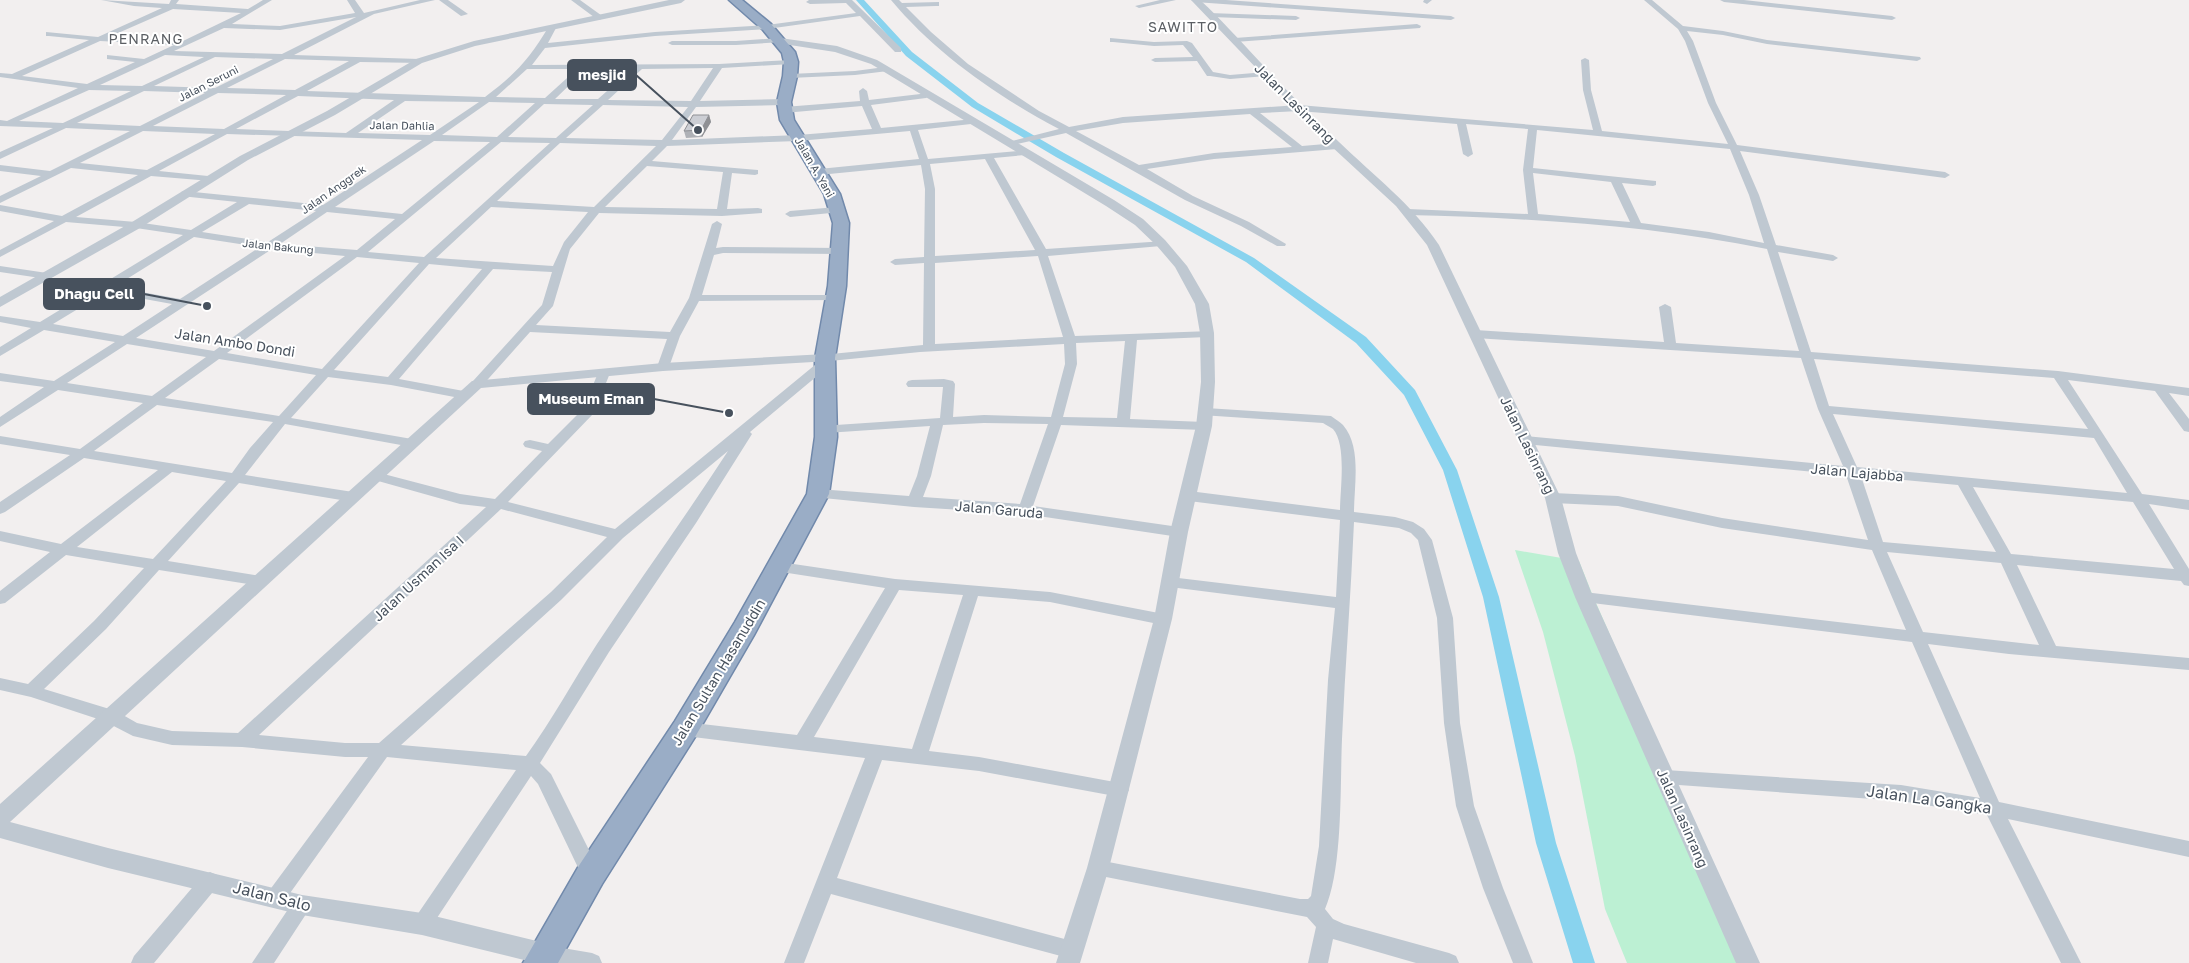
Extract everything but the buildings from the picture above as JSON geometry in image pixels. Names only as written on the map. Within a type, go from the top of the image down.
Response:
[{"type":"highway","points":[[735,0],[780,40],[788,52],[791,69],[784,106]]},
{"type":"highway","name":"Jalan A. Yani","points":[[784,106],[787,120],[832,194],[841,223],[835,298],[825,360]]},
{"type":"highway","name":"Jalan Sultan Hasanuddin","points":[[542,959],[592,874],[684,729],[780,567],[818,494],[826,429],[825,360]]},
{"type":"street","points":[[105,0],[173,3],[250,11]]},
{"type":"street","points":[[2,125],[223,26],[268,0]]},
{"type":"street","points":[[351,0],[360,14]]},
{"type":"street","name":"Jalan Seruni","points":[[0,200],[218,92],[372,12],[431,0]]},
{"type":"street","points":[[443,0],[464,14]]},
{"type":"street","points":[[575,0],[601,18]]},
{"type":"street","points":[[0,303],[136,225],[208,179],[362,95],[419,61],[461,48],[681,0]]},
{"type":"street","points":[[1139,6],[1172,0]]},
{"type":"street","points":[[1195,0],[1451,18]]},
{"type":"street","name":"Jalan Lasinrang","points":[[1195,0],[1212,15],[1266,74],[1337,146],[1408,212],[1424,230],[1433,245],[1553,498],[1567,553],[1584,597],[1748,963]]},
{"type":"street","points":[[1648,0],[1682,28],[1689,41],[1712,103],[1734,147],[1754,196],[1824,409],[1852,471],[1877,546],[1993,808],[2071,963]]},
{"type":"street","points":[[1724,0],[1892,18]]},
{"type":"street","points":[[810,2],[848,1],[898,50]]},
{"type":"street","points":[[0,82],[98,39],[173,3]]},
{"type":"street","points":[[897,3],[936,4]]},
{"type":"street","points":[[897,3],[928,34],[965,66],[1036,113],[1189,198],[1245,224],[1281,244]]},
{"type":"street","points":[[223,26],[280,28],[372,12]]},
{"type":"street","points":[[541,46],[654,34],[766,27],[861,14]]},
{"type":"street","points":[[1212,15],[1296,18]]},
{"type":"street","points":[[1235,40],[1417,26]]},
{"type":"street","name":"Jalan Anggrek","points":[[0,423],[271,246],[486,100],[527,67],[552,28]]},
{"type":"street","points":[[1682,28],[1723,33],[1767,42],[1917,59]]},
{"type":"street","points":[[49,34],[98,39],[183,43]]},
{"type":"street","points":[[672,43],[736,43],[780,40],[837,49],[863,57],[971,121],[1018,146],[1110,202],[1139,222],[1181,266],[1202,304],[1208,333],[1205,419],[1179,532],[1163,619],[1120,790],[1070,956],[825,884]]},
{"type":"street","points":[[1113,40],[1154,44],[1184,43],[1189,45],[1210,74],[1217,76],[1266,74]]},
{"type":"street","points":[[164,52],[283,58],[419,61]]},
{"type":"street","points":[[0,156],[214,54]]},
{"type":"street","points":[[110,57],[145,61]]},
{"type":"street","points":[[1155,60],[1200,59]]},
{"type":"street","points":[[0,254],[357,60]]},
{"type":"street","points":[[1585,60],[1587,90],[1598,134]]},
{"type":"street","points":[[527,67],[720,66],[855,73],[885,69]]},
{"type":"street","points":[[0,818],[471,389],[542,313],[551,298],[558,269],[568,243],[597,210],[664,143],[720,66]]},
{"type":"street","points":[[31,691],[100,625],[235,479],[255,451],[282,420],[426,261],[639,67]]},
{"type":"street","points":[[0,509],[81,454],[406,217],[584,68]]},
{"type":"street","points":[[0,75],[89,87],[486,100],[784,106],[865,103],[926,95]]},
{"type":"street","points":[[863,90],[865,103],[877,130]]},
{"type":"street","points":[[348,136],[403,98]]},
{"type":"street","points":[[819,172],[988,156],[1064,130],[1123,120],[1299,108],[1533,127],[1734,147],[1946,175]]},
{"type":"street","points":[[1250,110],[1300,149]]},
{"type":"street","name":"Jalan Dahlia","points":[[2,125],[348,136],[664,143],[798,138],[971,121]]},
{"type":"street","points":[[1461,121],[1468,154]]},
{"type":"street","points":[[1533,127],[1528,170],[1533,217]]},
{"type":"street","points":[[913,128],[928,171],[930,189],[928,260],[929,349]]},
{"type":"street","points":[[1138,168],[1214,156],[1337,146]]},
{"type":"street","points":[[988,156],[1034,234],[1070,340],[1071,364],[1056,421],[1026,509]]},
{"type":"street","points":[[643,163],[754,172]]},
{"type":"street","points":[[68,165],[208,179]]},
{"type":"street","points":[[0,168],[50,174]]},
{"type":"street","points":[[1528,170],[1653,183]]},
{"type":"street","points":[[722,213],[723,195],[728,171]]},
{"type":"street","points":[[1615,180],[1637,226]]},
{"type":"street","points":[[184,194],[406,217]]},
{"type":"street","points":[[0,352],[246,201]]},
{"type":"street","points":[[489,204],[597,210],[722,213],[758,211]]},
{"type":"street","name":"Jalan Bakung","points":[[0,208],[62,219],[136,225],[271,246],[426,261],[558,269]]},
{"type":"street","points":[[790,214],[837,210]]},
{"type":"street","points":[[1408,212],[1533,217],[1637,226],[1690,232],[1833,258]]},
{"type":"street","points":[[664,367],[674,336],[686,318],[695,298],[710,253],[717,224]]},
{"type":"street","points":[[895,262],[1161,243]]},
{"type":"street","points":[[710,253],[723,250],[839,251]]},
{"type":"street","points":[[390,381],[490,266]]},
{"type":"street","points":[[0,269],[47,276]]},
{"type":"street","points":[[103,288],[184,303]]},
{"type":"street","points":[[695,298],[835,298]]},
{"type":"street","points":[[1665,307],[1671,347]]},
{"type":"street","name":"Jalan Ambo Dondi","points":[[0,319],[326,373],[471,389]]},
{"type":"street","points":[[528,328],[674,336]]},
{"type":"street","points":[[471,389],[664,367],[825,360],[929,349],[1208,333]]},
{"type":"street","points":[[1475,334],[1807,355],[2058,376],[2189,392]]},
{"type":"street","points":[[1123,422],[1131,338]]},
{"type":"street","points":[[276,897],[383,750],[556,596],[618,535],[673,491],[707,459],[750,426],[825,360]]},
{"type":"street","name":"Jalan Usman Isa I","points":[[242,740],[498,504],[589,410],[604,373]]},
{"type":"street","points":[[0,376],[282,420],[412,443]]},
{"type":"street","points":[[2058,376],[2098,434],[2188,577]]},
{"type":"street","points":[[912,384],[949,384],[942,421],[914,502]]},
{"type":"street","points":[[2159,388],[2189,428]]},
{"type":"street","points":[[1824,409],[2098,434]]},
{"type":"street","points":[[826,429],[942,421],[1123,422],[1318,418],[1332,422],[1342,431],[1348,454],[1343,603],[1336,680],[1328,846],[1321,896],[1318,903],[1312,908],[1286,906],[1098,868]]},
{"type":"street","points":[[422,924],[549,737],[603,648],[718,479],[750,426]]},
{"type":"street","points":[[0,440],[353,497]]},
{"type":"street","name":"Jalan Lajabba","points":[[1525,440],[2137,498],[2189,506]]},
{"type":"street","points":[[530,444],[551,449]]},
{"type":"street","points":[[0,599],[170,467]]},
{"type":"street","points":[[376,476],[460,499],[498,504],[618,535]]},
{"type":"street","points":[[1963,482],[2008,559],[2050,651]]},
{"type":"street","name":"Jalan Garuda","points":[[818,494],[1026,509],[1179,532]]},
{"type":"street","points":[[1188,496],[1404,524],[1419,531],[1426,540],[1445,618],[1452,723],[1465,806],[1493,888],[1523,963]]},
{"type":"street","points":[[1553,498],[1618,500],[1722,523],[1877,546],[2188,577]]},
{"type":"street","points":[[0,536],[63,550],[155,566],[261,581]]},
{"type":"street","points":[[780,567],[895,584],[1050,597],[1163,619]]},
{"type":"street","points":[[1170,582],[1343,603]]},
{"type":"street","points":[[802,744],[895,584]]},
{"type":"street","points":[[918,757],[972,591]]},
{"type":"street","points":[[1584,597],[2009,648],[2189,664]]},
{"type":"street","points":[[0,684],[31,691],[110,716],[133,729],[172,738],[242,740],[345,750],[383,750],[530,764],[546,779],[592,874]]},
{"type":"street","points":[[684,729],[979,764],[1120,790]]},
{"type":"street","points":[[794,963],[876,753]]},
{"type":"street","name":"Jalan La Gangka","points":[[1665,777],[1901,793],[1993,808],[2189,849]]},
{"type":"street","name":"Jalan Salo","points":[[0,829],[108,858],[210,881],[302,905],[422,924],[542,959]]},
{"type":"street","points":[[141,963],[210,881]]},
{"type":"street","points":[[262,963],[302,905]]},
{"type":"street","points":[[1312,908],[1326,925],[1363,939],[1449,963]]},
{"type":"street","points":[[1318,963],[1326,925]]},
{"type":"street","points":[[542,959],[592,963]]},
{"type":"green space","points":[[1515,550],[1579,561],[1754,963],[1627,963],[1605,909],[1575,756],[1543,632]]},
{"type":"waterway","points":[[860,0],[909,54],[975,105],[1060,155],[1250,260],[1361,340],[1410,393],[1450,470],[1491,597],[1546,843],[1584,963]]},
{"type":"place","name":"mesjid","points":[[698,130]]},
{"type":"place","name":"Dhagu Cell","points":[[207,306]]},
{"type":"place","name":"Museum Eman","points":[[729,413]]},
{"type":"district","name":"SAWITTO","points":[[1183,26]]},
{"type":"district","name":"PENRANG","points":[[146,38]]}]
